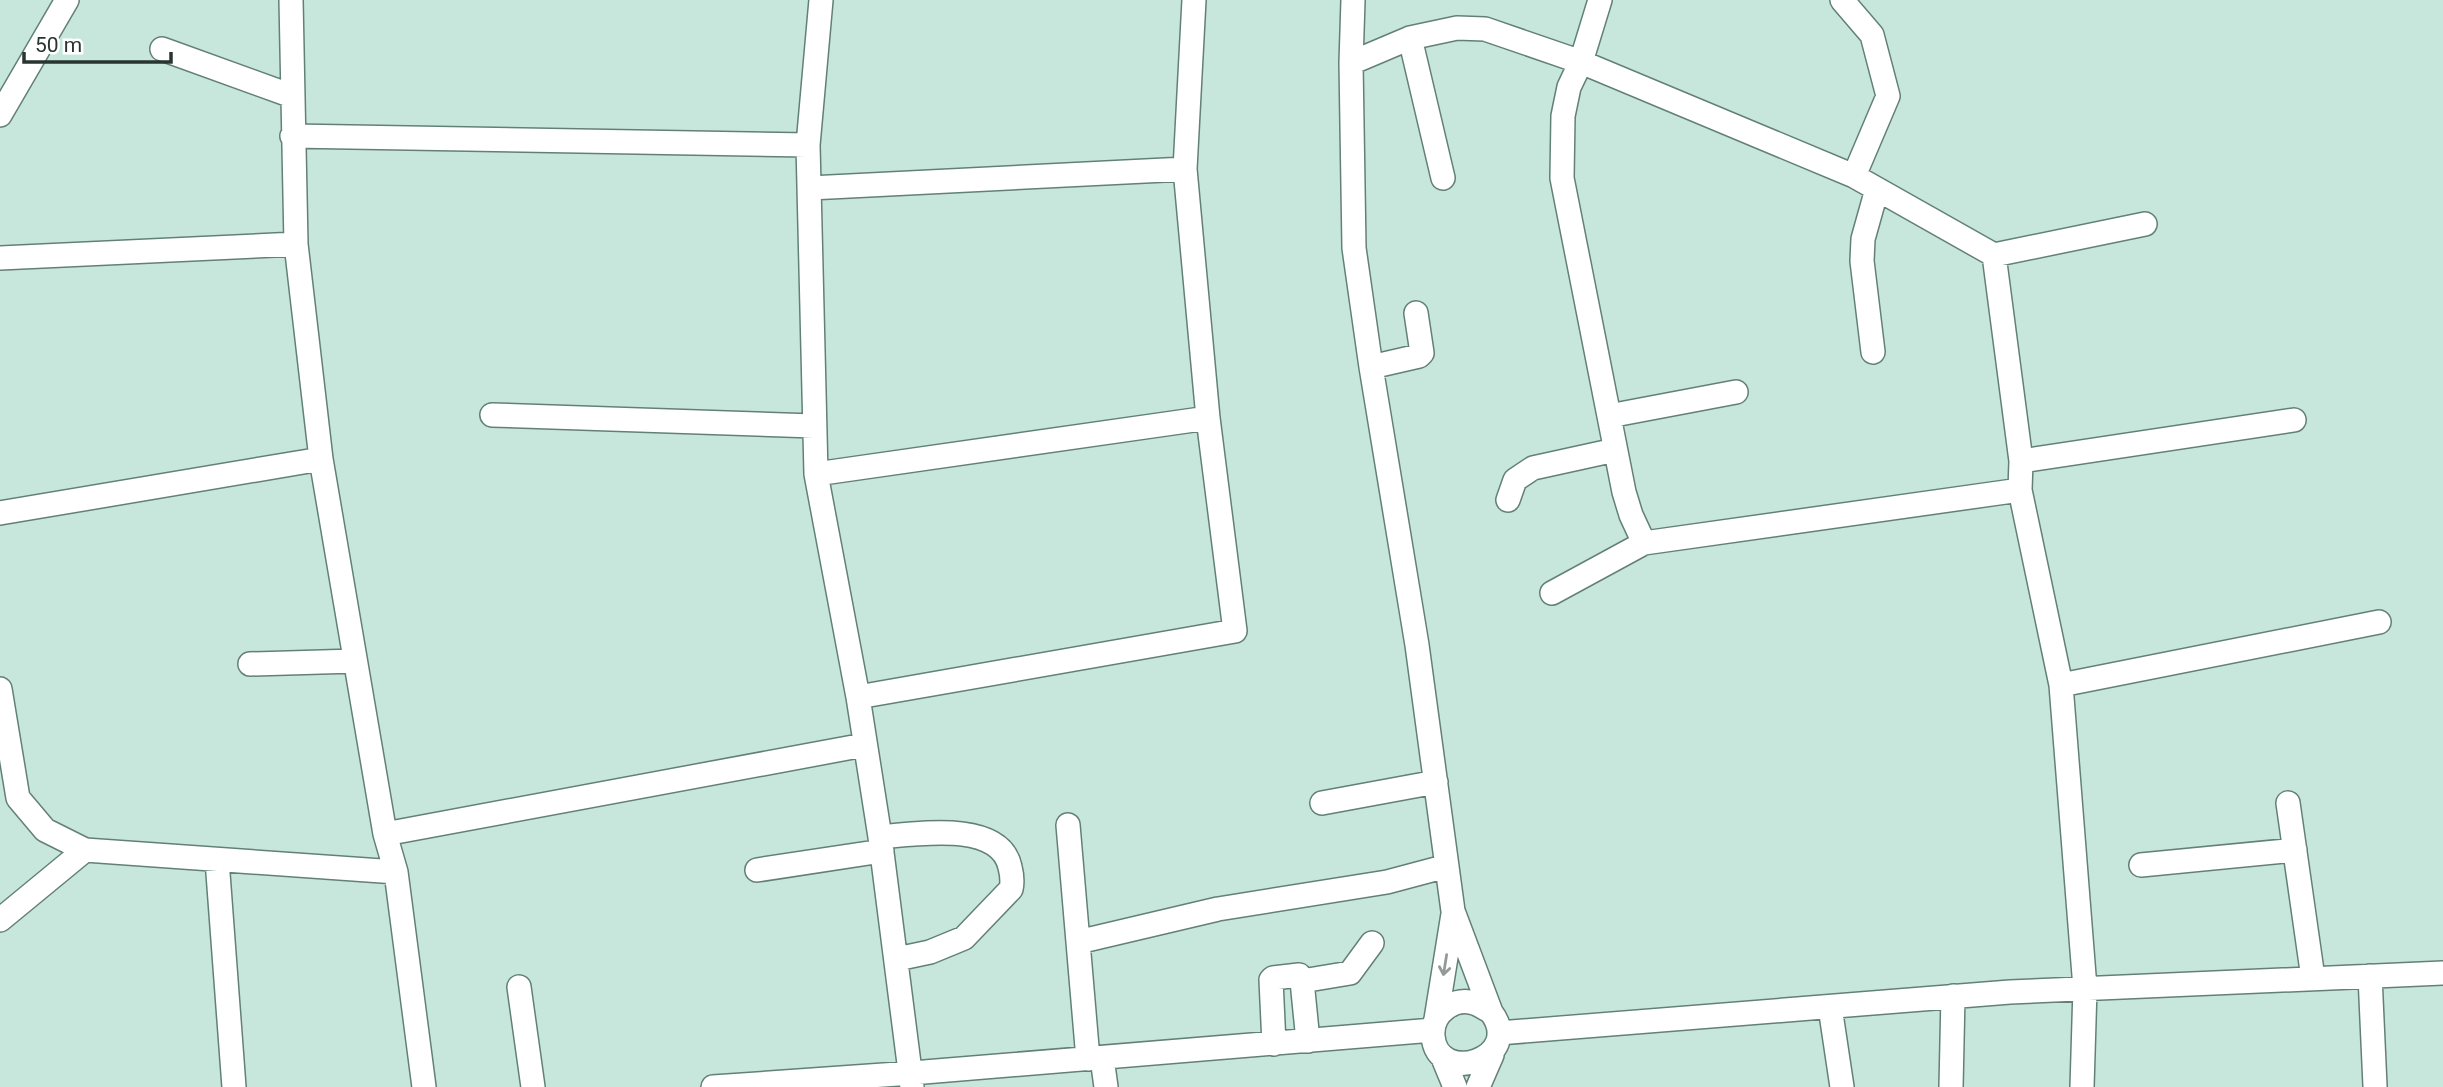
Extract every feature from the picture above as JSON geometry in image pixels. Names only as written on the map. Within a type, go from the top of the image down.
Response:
[{"type":"street","points":[[0,115],[66,0]]},
{"type":"street","points":[[291,0],[296,244],[321,459],[385,834],[396,872],[424,1087]]},
{"type":"street","points":[[821,0],[808,145],[816,474],[858,697],[881,844],[912,1080]]},
{"type":"street","points":[[858,697],[1235,631],[1208,418],[1185,169],[1194,0]]},
{"type":"street","points":[[1353,0],[1351,63],[1354,248],[1417,645],[1454,911],[1494,1033],[1478,1087]]},
{"type":"street","points":[[1600,0],[1581,62],[1569,87],[1563,116],[1562,177],[1624,492],[1644,543]]},
{"type":"street","points":[[1842,0],[1872,35],[1888,96],[1854,176]]},
{"type":"street","points":[[1351,63],[1410,38],[1457,28],[1485,29],[1581,62],[1854,176],[1994,255],[2145,224]]},
{"type":"street","points":[[1410,38],[1443,178]]},
{"type":"street","points":[[162,49],[292,96]]},
{"type":"street","points":[[292,136],[808,145]]},
{"type":"street","points":[[810,188],[1185,169]]},
{"type":"street","points":[[1873,352],[1862,261],[1863,239],[1877,189]]},
{"type":"street","points":[[0,258],[296,244]]},
{"type":"street","points":[[1994,255],[2021,461],[2020,490],[2061,685],[2085,988],[2082,1087]]},
{"type":"street","points":[[1371,367],[1422,353],[1416,313]]},
{"type":"street","points":[[1609,416],[1736,392]]},
{"type":"street","points":[[492,415],[814,426]]},
{"type":"street","points":[[816,474],[1208,418]]},
{"type":"street","points":[[2021,461],[2294,420]]},
{"type":"street","points":[[1508,500],[1514,480],[1533,468],[1615,450]]},
{"type":"street","points":[[0,513],[321,459]]},
{"type":"street","points":[[1552,593],[1644,543],[2020,490]]},
{"type":"street","points":[[2061,685],[2379,622]]},
{"type":"street","points":[[250,664],[355,661]]},
{"type":"street","points":[[0,689],[18,798],[45,830],[85,850],[396,872]]},
{"type":"street","points":[[385,834],[864,744]]},
{"type":"street","points":[[1322,803],[1436,782]]},
{"type":"street","points":[[2288,803],[2313,978]]},
{"type":"street","points":[[1068,825],[1078,942],[1095,1058],[1106,1087]]},
{"type":"street","points":[[757,870],[929,833],[982,838],[993,842],[1005,852],[1012,878],[1010,889],[964,939],[930,952],[897,959]]},
{"type":"street","points":[[2141,865],[2295,849]]},
{"type":"street","points":[[0,920],[85,850]]},
{"type":"street","points":[[217,860],[234,1087]]},
{"type":"street","points":[[1078,942],[1218,909],[1387,882],[1447,866]]},
{"type":"street","points":[[1454,911],[1433,1041],[1455,1087]]},
{"type":"street","points":[[1302,981],[1350,973],[1372,943]]},
{"type":"street","points":[[1494,1033],[1952,996],[2443,973]]},
{"type":"street","points":[[1274,1044],[1271,980],[1299,975],[1302,981],[1308,1041]]},
{"type":"street","points":[[2370,976],[2375,1086]]},
{"type":"street","points":[[519,987],[533,1087]]},
{"type":"street","points":[[1951,1087],[1952,996]]},
{"type":"street","points":[[1434,1025],[1443,1010],[1453,1004],[1476,1003],[1494,1033]]},
{"type":"street","points":[[1830,1007],[1842,1087]]},
{"type":"street","points":[[713,1087],[912,1080],[1095,1058],[1308,1041],[1434,1025]]},
{"type":"street","points":[[1443,1058],[1453,1064],[1476,1065],[1494,1033]]}]
